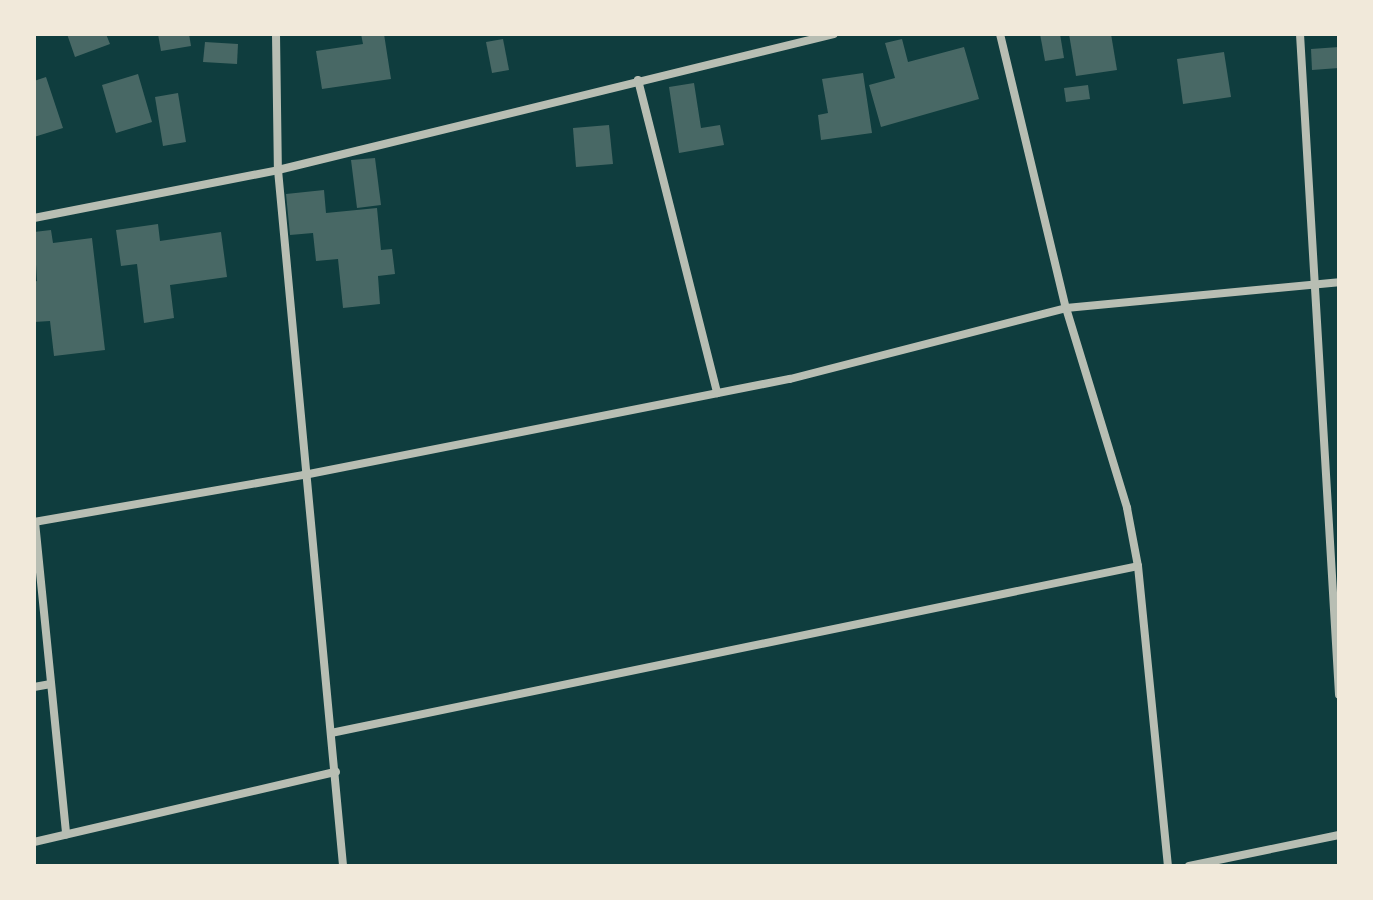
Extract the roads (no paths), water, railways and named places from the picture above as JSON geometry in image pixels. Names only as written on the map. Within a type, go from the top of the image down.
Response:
[{"type":"street","points":[[276,34],[278,170],[304,475],[343,866]]},
{"type":"street","points":[[34,218],[278,170],[834,34]]},
{"type":"street","points":[[1000,34],[1066,308],[1127,508],[1138,566],[1168,866]]},
{"type":"street","points":[[1300,34],[1339,695]]},
{"type":"street","points":[[638,80],[717,393]]},
{"type":"street","points":[[66,834],[34,522],[304,475],[790,379],[1066,308],[1339,282]]},
{"type":"street","points":[[331,733],[1138,566]]},
{"type":"street","points":[[34,687],[51,684]]},
{"type":"street","points":[[34,842],[336,772]]},
{"type":"street","points":[[1189,866],[1339,835]]}]
